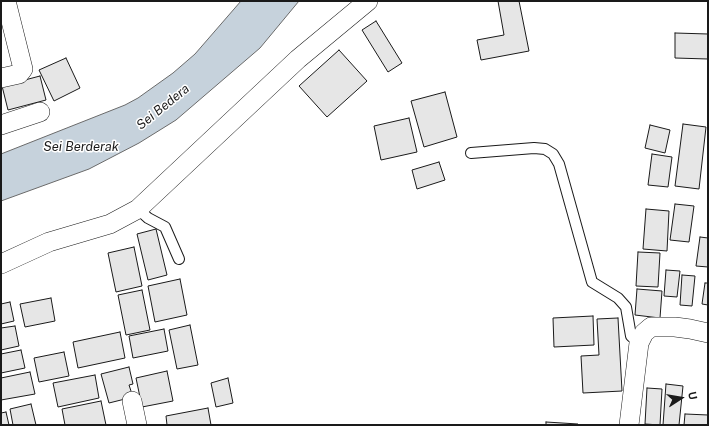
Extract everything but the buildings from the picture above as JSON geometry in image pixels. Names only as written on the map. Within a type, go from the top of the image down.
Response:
[{"type":"street","points":[[1,78],[20,74],[23,69],[6,1]]},
{"type":"street","points":[[1,264],[49,242],[110,224],[138,208],[298,59],[368,1]]},
{"type":"street","points":[[1,125],[40,112]]},
{"type":"street","points":[[629,425],[639,343],[644,333],[651,327],[690,329],[708,333]]},
{"type":"street","points":[[132,401],[136,425]]},
{"type":"lane","points":[[471,153],[534,148],[545,149],[553,154],[559,164],[592,282],[618,298],[626,307],[631,336],[639,343]]},
{"type":"lane","points":[[138,208],[148,218],[165,227],[179,259]]},
{"type":"water","name":"Sei Berderak","points":[[241,1],[299,1],[260,48],[176,120],[139,143],[89,169],[1,201],[1,154],[125,105],[138,98],[173,73],[195,54]]},
{"type":"water label","name":"Sei Bedera","points":[[163,107]]}]
